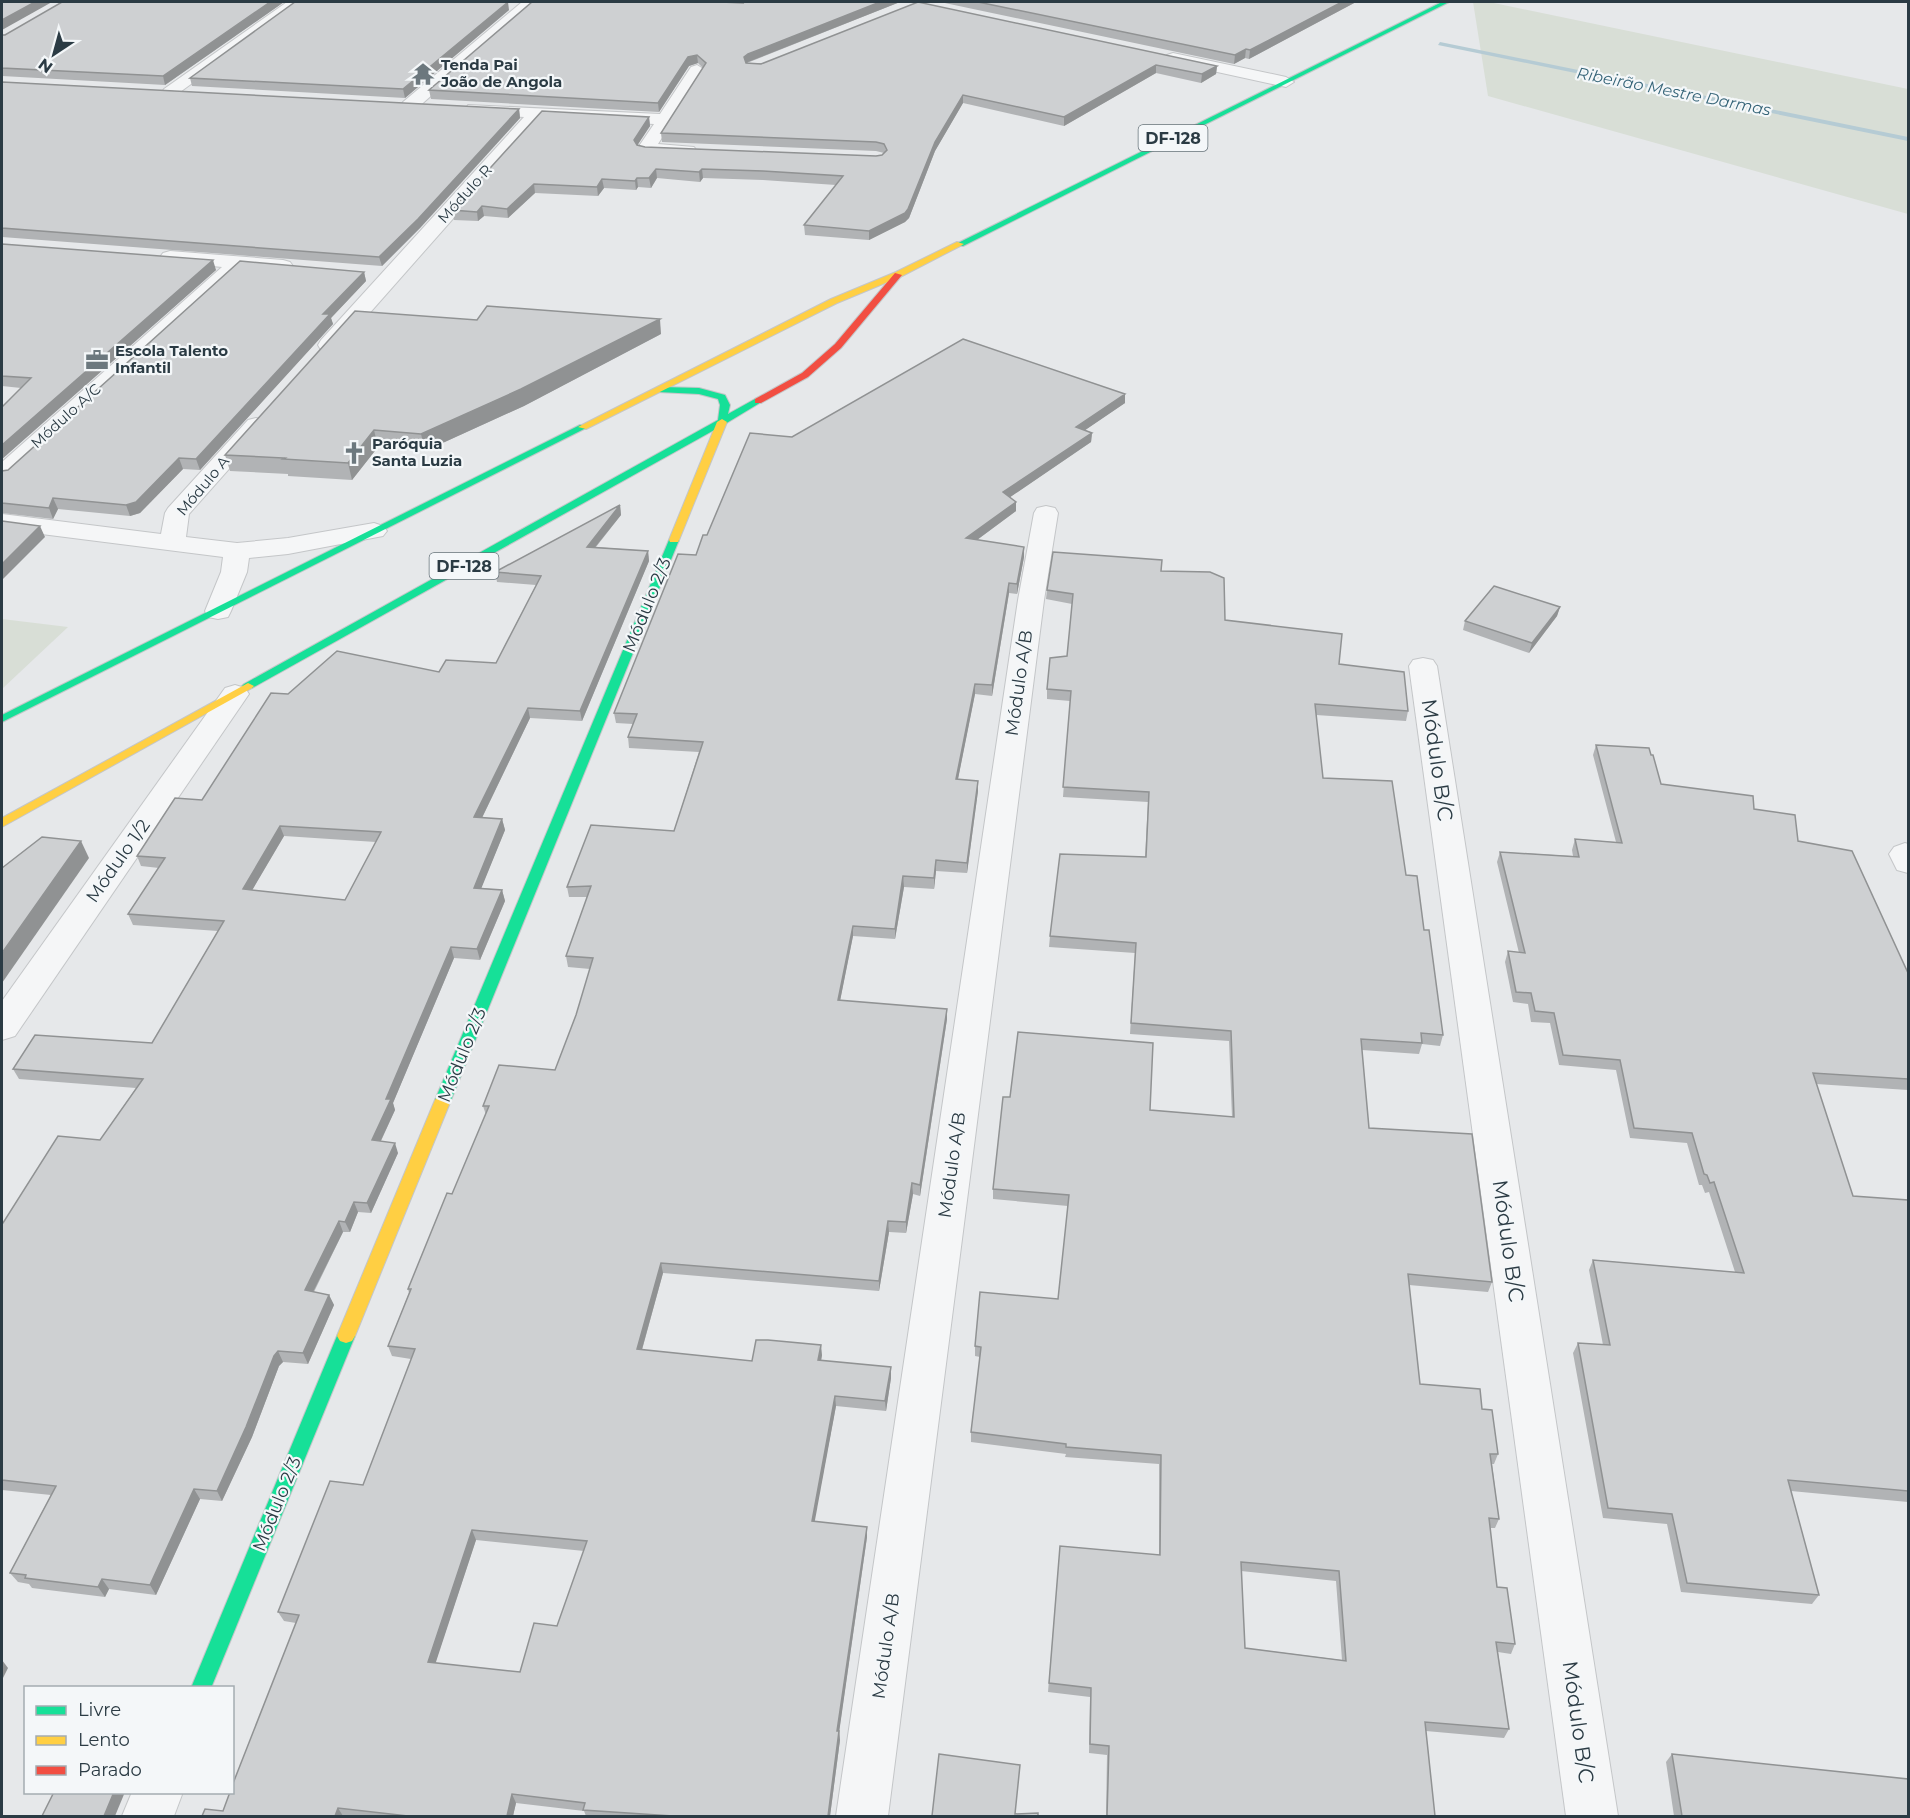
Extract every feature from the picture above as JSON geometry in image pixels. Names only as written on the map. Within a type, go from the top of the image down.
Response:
[{"type":"main road","name":"DF-128","points":[[2,719],[834,301],[899,274],[1446,2]]},
{"type":"main road","name":"DF-128","points":[[2,823],[722,422],[819,364],[838,346],[899,274]]},
{"type":"main road","points":[[657,390],[689,388],[707,390],[722,397],[726,405],[722,422]]},
{"type":"main road","name":"Módulo 2/3","points":[[202,1686],[722,422]]},
{"type":"street","points":[[170,92],[296,2]]},
{"type":"street","points":[[432,107],[403,105],[528,4],[506,3]]},
{"type":"street","points":[[1159,55],[1286,82]]},
{"type":"street","points":[[697,70],[646,149],[704,151]]},
{"type":"street","points":[[148,91],[194,94]]},
{"type":"street","points":[[456,108],[664,119]]},
{"type":"street","name":"Módulo R","points":[[392,275],[537,112]]},
{"type":"street","points":[[156,256],[298,267]]},
{"type":"street","name":"Módulo A/C","points":[[2,474],[238,262]]},
{"type":"street","points":[[369,273],[392,275]]},
{"type":"street","points":[[312,363],[392,275]]},
{"type":"street","name":"Módulo A","points":[[173,542],[177,513],[272,407]]},
{"type":"street","name":"Módulo A/B","points":[[862,1816],[1031,600],[1046,513]]},
{"type":"street","points":[[2,522],[237,551],[288,546],[374,531]]},
{"type":"street","points":[[218,611],[234,572],[237,551]]},
{"type":"street","name":"Módulo B/C","points":[[1424,666],[1592,1816]]},
{"type":"street","name":"Módulo 1/2","points":[[2,1027],[235,694]]},
{"type":"street","points":[[148,1816],[157,1794]]},
{"type":"shaded area","points":[[1473,2],[1489,2],[1908,89],[1908,214],[1488,96]]},
{"type":"shaded area","points":[[2,619],[68,627],[2,689]]},
{"type":"building","points":[[2,2],[35,2],[2,20]]},
{"type":"building","points":[[62,2],[270,2],[163,76],[2,68],[2,35]]},
{"type":"building","points":[[295,2],[508,2],[403,89],[190,78]]},
{"type":"building","points":[[532,2],[880,2],[748,54],[744,57],[746,63],[761,64],[918,2],[1217,66],[1202,74],[1156,65],[1064,117],[963,95],[935,142],[908,209],[905,213],[869,231],[804,225],[843,176],[763,171],[702,169],[699,172],[656,169],[649,178],[637,178],[635,181],[602,179],[597,187],[534,184],[507,209],[482,206],[477,212],[452,210],[542,111],[649,117],[634,140],[637,145],[645,147],[876,156],[882,155],[887,150],[884,144],[876,142],[661,133],[706,63],[697,55],[688,57],[658,103],[429,90]]},
{"type":"building","points":[[978,2],[1342,2],[1250,50],[1246,49],[1235,55]]},
{"type":"building","points":[[2,82],[519,109],[418,219],[379,257],[2,228]]},
{"type":"building","points":[[2,244],[213,260],[2,445],[2,407],[31,378],[2,376]]},
{"type":"building","points":[[240,261],[364,272],[323,314],[330,314],[196,459],[179,458],[136,502],[126,505],[53,498],[49,508],[2,503],[2,471],[8,470]]},
{"type":"building","points":[[487,306],[660,319],[521,389],[421,434],[374,430],[348,463],[225,455],[355,311],[477,320]]},
{"type":"building","points":[[963,339],[1125,394],[1076,427],[1092,433],[1003,492],[1016,502],[966,538],[1024,547],[1017,584],[1009,583],[992,685],[975,684],[956,779],[978,781],[967,863],[936,860],[934,878],[903,876],[895,929],[853,926],[838,1000],[947,1009],[920,1185],[912,1183],[906,1222],[888,1221],[879,1281],[661,1263],[637,1349],[752,1361],[756,1340],[768,1340],[821,1345],[818,1360],[891,1367],[885,1401],[835,1396],[812,1521],[867,1527],[837,1731],[839,1731],[828,1816],[673,1816],[583,1810],[585,1803],[512,1794],[507,1816],[408,1816],[338,1808],[335,1816],[202,1816],[205,1809],[223,1811],[229,1794],[234,1794],[234,1781],[299,1615],[278,1612],[330,1481],[363,1485],[415,1349],[388,1346],[411,1289],[408,1289],[447,1193],[452,1194],[489,1106],[483,1106],[499,1065],[555,1070],[576,1015],[593,958],[566,956],[591,886],[567,887],[591,825],[674,831],[703,742],[628,737],[637,714],[614,713],[678,554],[696,555],[703,535],[707,535],[750,433],[792,437]],"holes":[[[472,1530],[587,1541],[557,1626],[534,1623],[520,1672],[428,1662]]]},
{"type":"building","points":[[620,505],[587,547],[648,551],[580,711],[528,708],[474,817],[502,819],[474,888],[502,890],[477,949],[451,947],[386,1099],[391,1099],[372,1140],[395,1143],[367,1203],[354,1202],[345,1222],[339,1221],[305,1290],[329,1295],[303,1353],[278,1351],[274,1356],[246,1427],[217,1491],[194,1489],[150,1585],[102,1579],[98,1587],[25,1578],[26,1575],[10,1573],[56,1486],[2,1480],[2,1223],[58,1136],[100,1140],[143,1079],[13,1069],[35,1035],[152,1043],[224,921],[128,914],[165,858],[137,856],[175,798],[202,800],[271,693],[288,694],[337,651],[439,672],[446,660],[496,663],[541,576],[495,572]],"holes":[[[280,826],[381,832],[345,900],[243,889]]]},
{"type":"building","points":[[2,521],[40,526],[2,564]]},
{"type":"building","points":[[1053,552],[1162,560],[1161,571],[1210,572],[1224,578],[1225,620],[1342,634],[1339,664],[1404,672],[1408,711],[1315,704],[1323,778],[1392,781],[1406,875],[1417,876],[1424,930],[1429,930],[1443,1035],[1421,1033],[1422,1043],[1361,1039],[1369,1128],[1472,1134],[1492,1282],[1408,1274],[1420,1384],[1480,1389],[1482,1409],[1492,1410],[1498,1454],[1490,1454],[1499,1519],[1489,1518],[1497,1587],[1507,1588],[1515,1644],[1496,1642],[1509,1729],[1425,1722],[1435,1816],[1107,1816],[1109,1746],[1090,1744],[1091,1688],[1049,1683],[1060,1546],[1160,1555],[1161,1455],[1066,1447],[1066,1444],[971,1432],[981,1347],[975,1346],[980,1292],[1058,1299],[1069,1195],[993,1189],[1003,1097],[1010,1097],[1018,1032],[1153,1043],[1150,1110],[1234,1117],[1231,1031],[1131,1023],[1136,943],[1050,936],[1060,854],[1146,857],[1149,792],[1063,787],[1071,691],[1047,689],[1050,658],[1067,656],[1073,594],[1047,590]],"holes":[[[1241,1562],[1339,1571],[1346,1661],[1245,1648]]]},
{"type":"building","points":[[1494,586],[1560,607],[1532,643],[1465,621]]},
{"type":"building","points":[[1596,745],[1649,748],[1661,784],[1753,796],[1754,809],[1795,815],[1798,841],[1852,851],[1908,973],[1908,1079],[1813,1073],[1853,1196],[1908,1200],[1908,1491],[1788,1480],[1819,1595],[1687,1583],[1672,1514],[1608,1508],[1578,1343],[1610,1345],[1593,1260],[1744,1273],[1714,1182],[1710,1183],[1707,1175],[1704,1174],[1692,1133],[1634,1128],[1620,1060],[1563,1055],[1554,1013],[1535,1011],[1531,993],[1516,992],[1508,951],[1525,953],[1500,852],[1579,857],[1575,839],[1622,843]]},
{"type":"building","points":[[42,837],[81,841],[2,953],[2,868]]},
{"type":"building","points":[[939,1754],[1020,1765],[1015,1814],[1038,1813],[1038,1816],[932,1816]]},
{"type":"building","points":[[1672,1754],[1908,1779],[1908,1816],[1682,1816]]},
{"type":"building","points":[[53,1794],[113,1794],[104,1816],[42,1816]]},
{"type":"waterway","name":"Ribeirão Mestre Darmas","points":[[1440,44],[1908,139]]},
{"type":"traffic: fast","points":[[960,244],[1446,2]]},
{"type":"traffic: fast","points":[[661,390],[699,391],[722,397],[725,405],[722,422]]},
{"type":"traffic: fast","points":[[248,686],[758,401]]},
{"type":"traffic: fast","points":[[2,719],[583,427]]},
{"type":"traffic: fast","points":[[443,1100],[674,540]]},
{"type":"traffic: fast","points":[[202,1686],[346,1336]]},
{"type":"traffic: slow","points":[[583,427],[834,301],[899,274],[960,244]]},
{"type":"traffic: slow","points":[[674,540],[722,422]]},
{"type":"traffic: slow","points":[[2,823],[248,686]]},
{"type":"traffic: slow","points":[[346,1336],[443,1100]]},
{"type":"traffic: jam","points":[[758,401],[805,375],[838,346],[898,275]]},
{"type":"place","name":"Tenda Pai João de Angola","points":[[423,74]]},
{"type":"place","name":"Escola Talento Infantil","points":[[97,360]]},
{"type":"place","name":"Paróquia Santa Luzia","points":[[354,453]]}]
